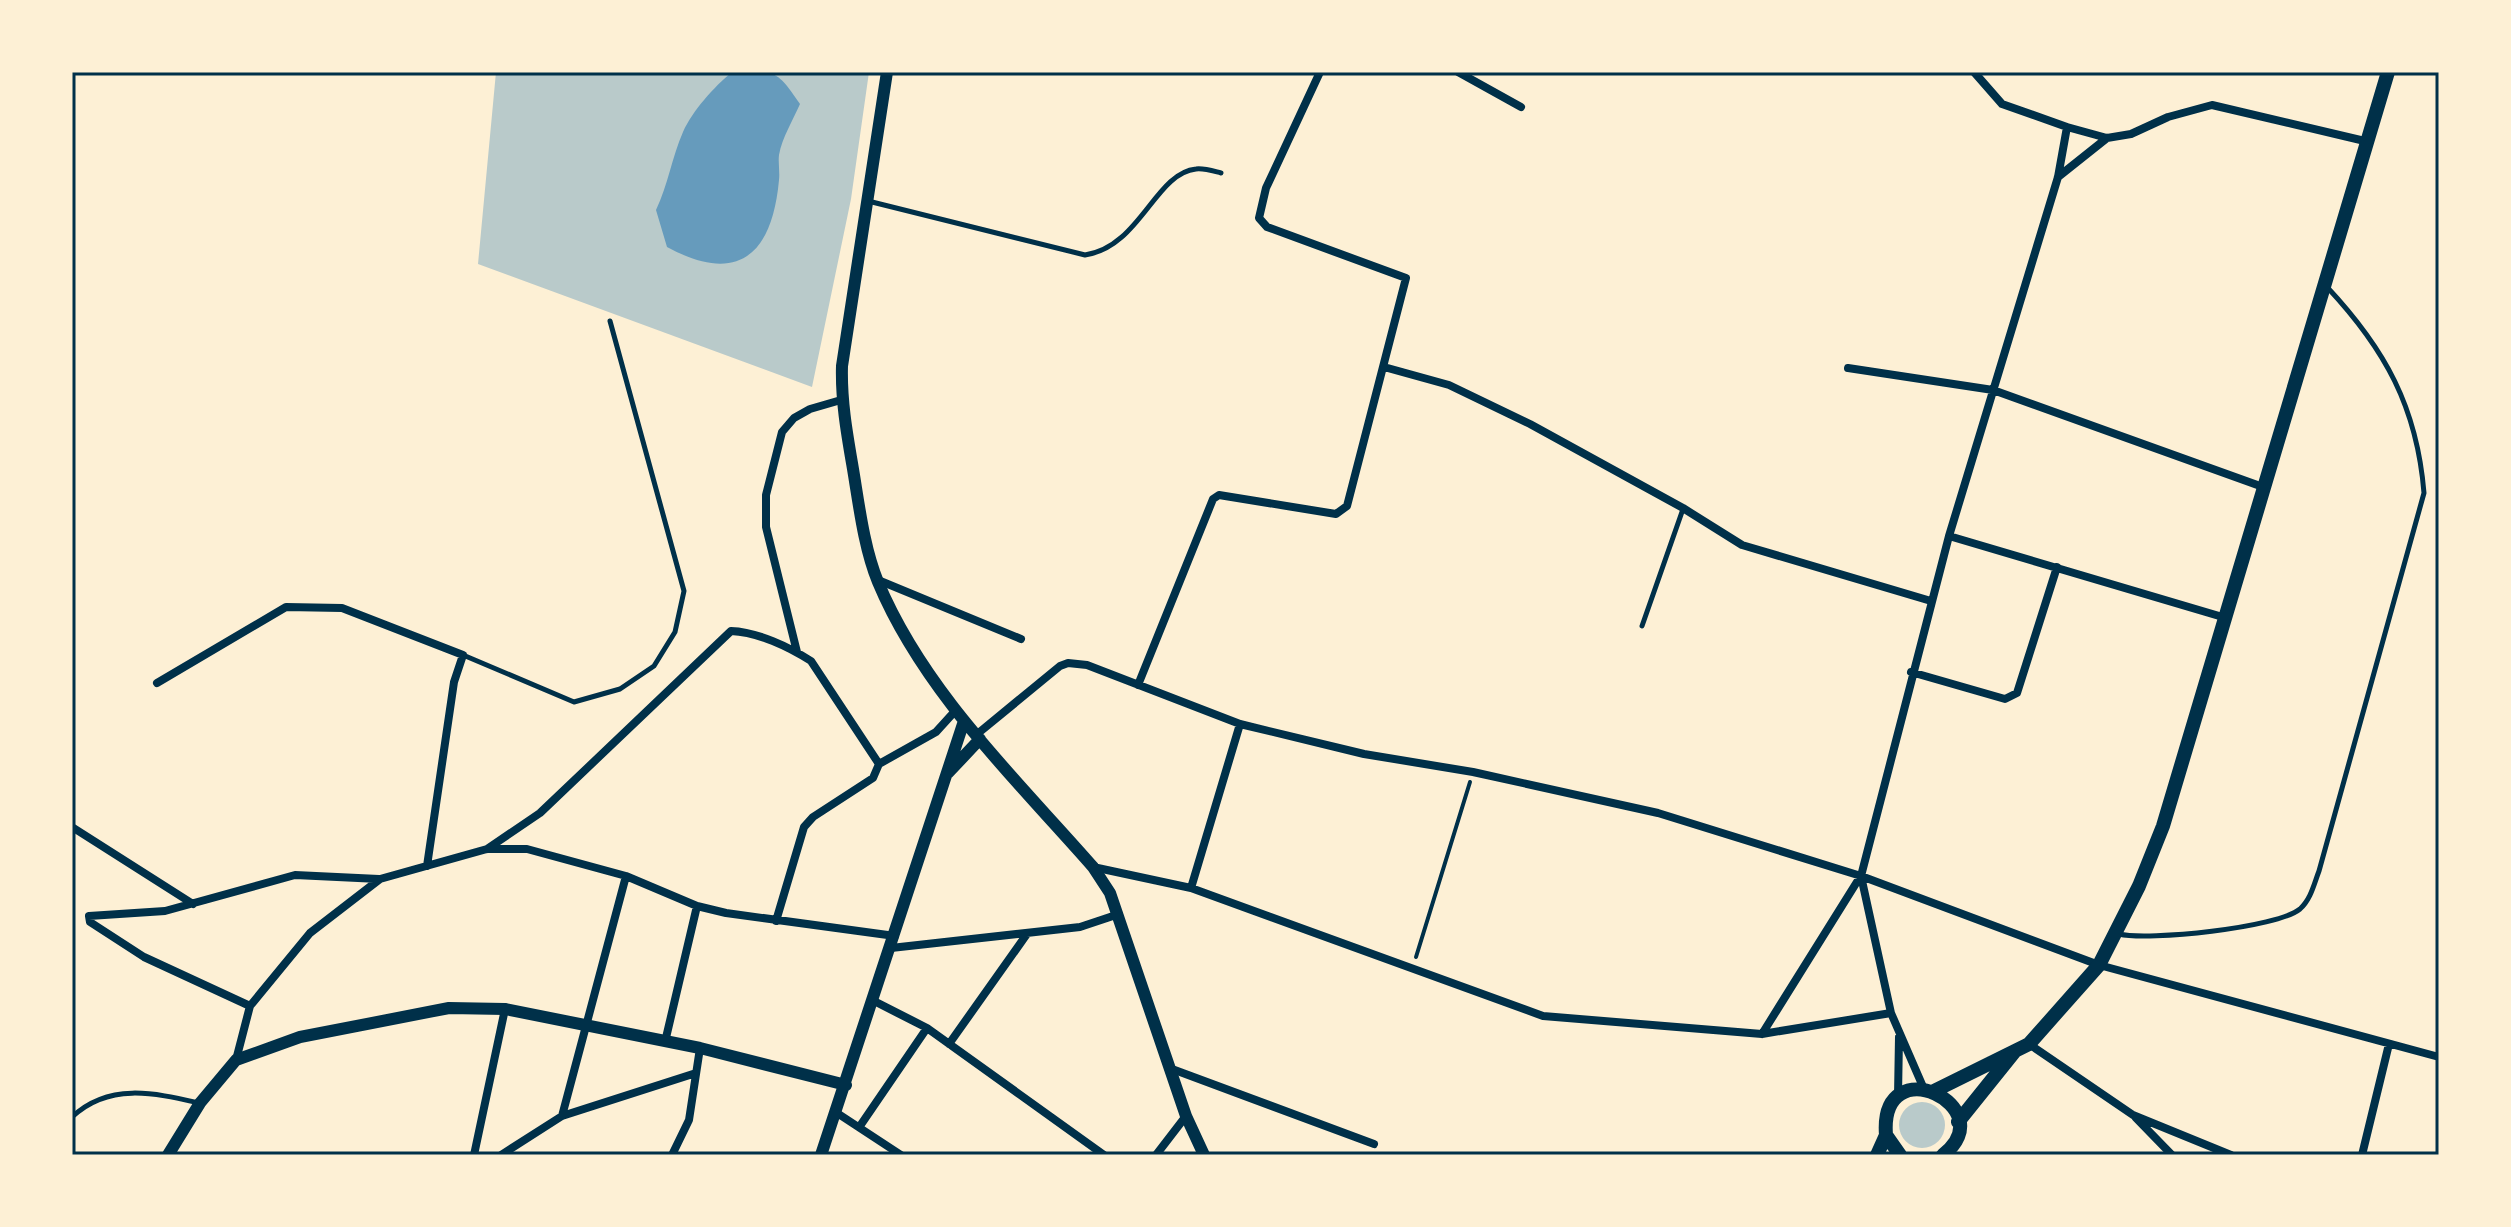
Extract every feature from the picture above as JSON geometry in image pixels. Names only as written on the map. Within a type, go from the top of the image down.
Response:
[{"type":"main road","points":[[1949,1153],[1958,1122],[2023,1045],[2099,965],[2139,886],[2163,826],[2263,487],[2370,142],[2388,72]]},
{"type":"main road","points":[[1877,1155],[1886,1135],[1885,1122],[1897,1097],[1929,1090],[2023,1045]]},
{"type":"main road","points":[[1929,1090],[1951,1103],[1958,1122]]},
{"type":"main road","points":[[1886,1135],[1900,1155]]},
{"type":"street","points":[[887,72],[842,366],[841,400],[858,501],[877,580],[960,715],[1093,867],[1120,914],[1186,1116],[1204,1155]]},
{"type":"street","points":[[1138,685],[1213,499],[1219,495],[1336,514],[1343,511],[1406,278],[1267,227],[1259,218],[1266,188],[1320,72]]},
{"type":"street","points":[[1458,72],[1521,107]]},
{"type":"street","points":[[1974,72],[2002,104],[2107,138],[2131,134],[2168,117],[2212,105],[2370,142]]},
{"type":"street","points":[[1762,1034],[1861,876],[1911,672],[2058,177],[2067,127]]},
{"type":"street","points":[[2058,177],[2107,138]]},
{"type":"street","points":[[1384,367],[1449,385],[1503,411],[1683,508],[1742,545],[1931,601]]},
{"type":"street","points":[[1848,368],[1993,390],[2263,487]]},
{"type":"street","points":[[797,652],[766,527],[766,495],[782,432],[794,418],[810,409],[841,400]]},
{"type":"street","points":[[1949,536],[2226,618]]},
{"type":"street","points":[[1911,672],[2005,699],[2012,697],[2017,693],[2057,567]]},
{"type":"street","points":[[877,580],[1021,639]]},
{"type":"street","points":[[157,683],[286,607],[342,608],[463,655],[454,682],[427,866]]},
{"type":"street","points":[[487,849],[540,813],[731,631],[744,631],[797,652],[818,669],[879,764]]},
{"type":"street","points":[[946,776],[978,737],[1068,663],[1087,665],[1240,724],[1364,754],[1473,772],[1658,813],[1861,876],[2099,965],[2439,1057]]},
{"type":"street","points":[[776,921],[804,827],[813,817],[873,778],[879,764],[960,715]]},
{"type":"street","points":[[821,1155],[946,776],[960,715]]},
{"type":"street","points":[[1191,888],[1240,724]]},
{"type":"street","points":[[72,827],[193,904]]},
{"type":"street","points":[[250,1006],[144,957],[89,919],[92,914],[165,911],[295,875],[380,879],[487,849],[527,849],[626,876],[697,906],[893,942],[1027,934],[1080,927],[1120,914]]},
{"type":"street","points":[[1093,867],[1191,888],[1413,966],[1543,1016],[1762,1034],[1891,1013]]},
{"type":"street","points":[[562,1116],[626,876]]},
{"type":"street","points":[[1861,876],[1891,1013],[1929,1090]]},
{"type":"street","points":[[168,1155],[200,1103],[236,1060],[250,1006],[310,933],[380,879]]},
{"type":"street","points":[[665,1042],[697,906]]},
{"type":"street","points":[[949,1044],[1027,934]]},
{"type":"street","points":[[874,1001],[927,1028],[1104,1155]]},
{"type":"street","points":[[236,1060],[300,1037],[449,1008],[505,1009],[700,1048],[846,1085]]},
{"type":"street","points":[[474,1155],[505,1009]]},
{"type":"street","points":[[860,1126],[927,1028]]},
{"type":"street","points":[[1897,1097],[1900,1033]]},
{"type":"street","points":[[2362,1155],[2389,1044]]},
{"type":"street","points":[[2023,1045],[2133,1115],[2231,1155]]},
{"type":"street","points":[[672,1155],[689,1120],[700,1048]]},
{"type":"street","points":[[1172,1069],[1374,1144]]},
{"type":"street","points":[[501,1155],[562,1116],[696,1073]]},
{"type":"street","points":[[837,1113],[901,1155]]},
{"type":"street","points":[[2133,1115],[2172,1155]]},
{"type":"street","points":[[1156,1155],[1186,1116]]},
{"type":"lane","points":[[867,201],[1085,255],[1100,253],[1120,240],[1160,194],[1186,171],[1198,168],[1221,173]]},
{"type":"lane","points":[[2114,932],[2143,937],[2256,924],[2298,910],[2311,894],[2319,871],[2424,493],[2421,459],[2401,391],[2365,328],[2325,285]]},
{"type":"lane","points":[[463,655],[574,702],[620,689],[654,666],[675,632],[684,591],[610,321]]},
{"type":"lane","points":[[1642,626],[1683,508]]},
{"type":"lane","points":[[72,1117],[96,1101],[135,1090],[200,1103]]},
{"type":"path","points":[[1413,966],[1473,772]]},
{"type":"shaded area","points":[[496,72],[869,72],[851,199],[812,387],[478,264]]},
{"type":"shaded area","points":[[1922,1102],[1939,1108],[1945,1125],[1939,1142],[1922,1148],[1905,1142],[1899,1125],[1905,1108]]},
{"type":"water","points":[[732,72],[773,74],[785,83],[800,104],[780,149],[775,206],[759,245],[747,256],[731,263],[713,263],[667,247],[656,210],[687,124],[704,99]]}]
